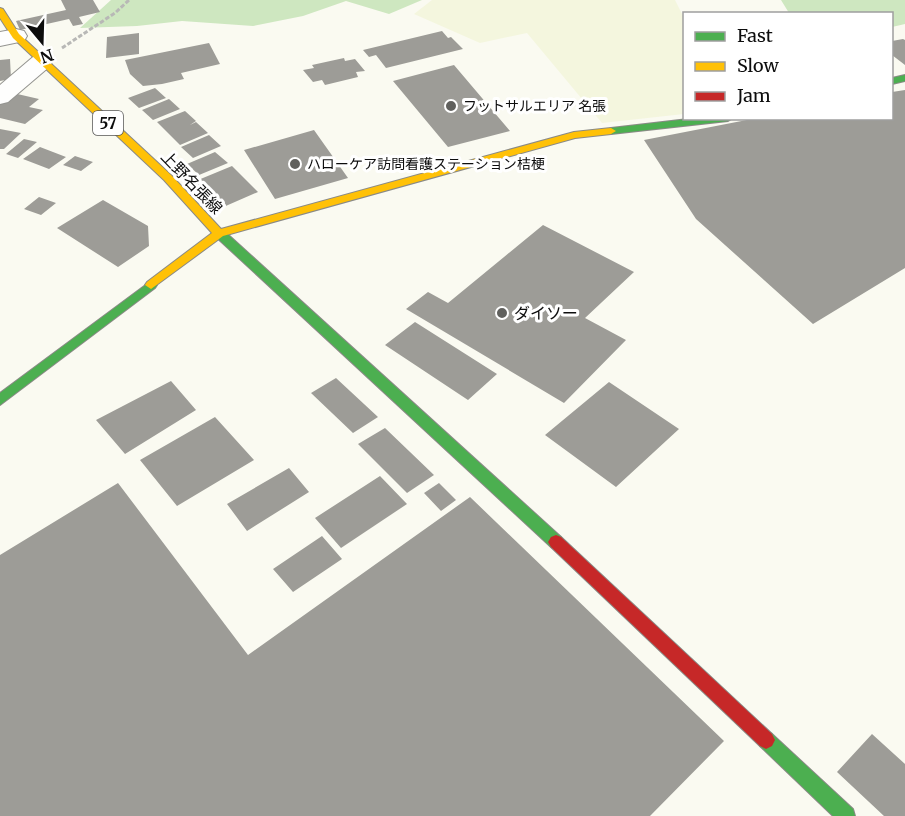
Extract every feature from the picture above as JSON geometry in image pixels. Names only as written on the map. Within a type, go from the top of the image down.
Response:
[{"type":"street","name":"上野名張線","points":[[0,400],[219,233],[168,178],[41,62],[4,24]]},
{"type":"street","points":[[0,98],[41,62]]},
{"type":"street","points":[[219,233],[574,135],[710,120]]},
{"type":"street","points":[[219,233],[479,469],[846,816]]},
{"type":"path","points":[[41,62],[115,13],[129,0]]},
{"type":"green space","points":[[111,0],[422,0],[389,14],[346,1],[303,16],[253,26],[182,21],[137,26],[80,28]]},
{"type":"green space","points":[[432,0],[675,0],[683,16],[683,114],[602,123],[527,33],[480,43],[414,14]]},
{"type":"green space","points":[[781,0],[905,0],[905,24],[893,27],[893,12],[788,12]]},
{"type":"building","points":[[61,0],[93,0],[100,12],[79,17],[83,24],[73,26],[69,19],[20,30],[16,21],[66,10]]},
{"type":"building","points":[[442,31],[463,49],[386,68],[376,55],[369,57],[363,50]]},
{"type":"building","points":[[139,33],[139,54],[106,58],[107,37]]},
{"type":"building","points":[[905,40],[905,65],[893,56],[893,41]]},
{"type":"building","points":[[209,43],[220,64],[181,73],[184,79],[162,84],[143,86],[130,74],[125,60]]},
{"type":"building","points":[[344,58],[345,61],[355,59],[365,71],[356,72],[358,77],[325,85],[322,80],[313,82],[303,70],[314,68],[312,65]]},
{"type":"building","points":[[10,59],[11,79],[0,81],[0,60]]},
{"type":"building","name":"フットサルエリア 名張","points":[[454,65],[510,131],[448,147],[393,81]]},
{"type":"building","points":[[155,88],[166,98],[139,108],[128,98]]},
{"type":"building","points":[[905,90],[905,268],[813,324],[696,219],[644,140],[747,120],[893,120],[893,92]]},
{"type":"building","points":[[13,93],[39,99],[29,107],[43,110],[25,124],[0,118],[0,103]]},
{"type":"building","points":[[169,99],[180,109],[153,120],[142,110]]},
{"type":"building","points":[[185,111],[196,121],[190,125],[196,122],[208,133],[180,145],[157,122]]},
{"type":"building","points":[[0,129],[21,133],[4,149],[0,149]]},
{"type":"building","name":"ハローケア訪問看護ステーション桔梗","points":[[314,130],[348,178],[275,199],[244,150]]},
{"type":"building","points":[[209,135],[221,146],[193,158],[181,147]]},
{"type":"building","points":[[24,139],[37,142],[18,158],[6,154]]},
{"type":"building","points":[[40,147],[66,157],[49,169],[23,159]]},
{"type":"building","points":[[215,152],[228,163],[199,175],[187,164]]},
{"type":"building","points":[[75,156],[93,162],[81,171],[63,165]]},
{"type":"building","points":[[232,166],[258,192],[212,212],[186,185]]},
{"type":"building","points":[[39,197],[56,203],[41,215],[24,209]]},
{"type":"building","points":[[103,200],[148,226],[149,246],[118,267],[57,228]]},
{"type":"building","name":"ダイソー","points":[[543,225],[634,272],[585,318],[626,340],[564,403],[406,309],[428,292],[448,303]]},
{"type":"building","points":[[415,322],[497,374],[468,400],[385,345]]},
{"type":"building","points":[[336,378],[378,417],[353,433],[311,393]]},
{"type":"building","points":[[171,381],[196,410],[125,454],[96,420]]},
{"type":"building","points":[[609,382],[679,429],[616,487],[545,435]]},
{"type":"building","points":[[215,417],[254,460],[177,506],[140,460]]},
{"type":"building","points":[[385,428],[434,475],[407,493],[358,444]]},
{"type":"building","points":[[289,468],[309,492],[247,531],[227,504]]},
{"type":"building","points":[[380,476],[407,504],[341,548],[315,518]]},
{"type":"building","points":[[118,483],[248,655],[470,497],[724,741],[650,816],[0,816],[0,555]]},
{"type":"building","points":[[439,483],[456,500],[441,511],[424,493]]},
{"type":"building","points":[[322,536],[342,559],[293,592],[273,569]]},
{"type":"building","points":[[872,734],[905,764],[905,816],[884,816],[837,772]]},
{"type":"traffic: fast","points":[[893,81],[905,78]]},
{"type":"traffic: fast","points":[[611,131],[710,120]]},
{"type":"traffic: fast","points":[[219,233],[556,542]]},
{"type":"traffic: fast","points":[[0,400],[151,285]]},
{"type":"traffic: fast","points":[[766,740],[846,816]]},
{"type":"traffic: slow","points":[[0,11],[16,36],[168,178],[219,233],[151,285]]},
{"type":"traffic: slow","points":[[219,233],[574,135],[611,131]]},
{"type":"traffic: jam","points":[[556,542],[766,740]]},
{"type":"place","name":"フットサルエリア 名張","points":[[451,106]]},
{"type":"place","name":"ハローケア訪問看護ステーション桔梗","points":[[295,164]]},
{"type":"place","name":"ダイソー","points":[[502,313]]}]
